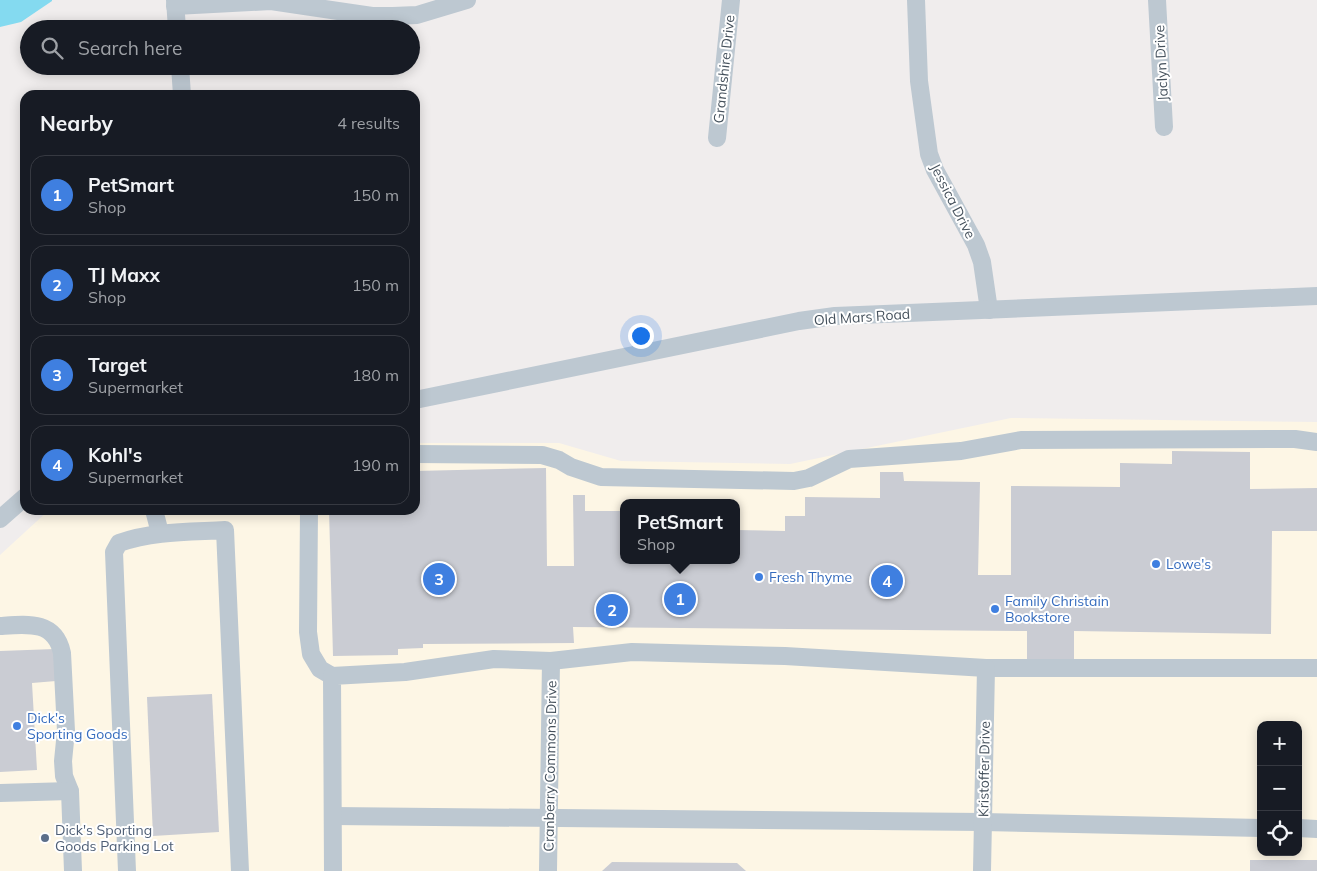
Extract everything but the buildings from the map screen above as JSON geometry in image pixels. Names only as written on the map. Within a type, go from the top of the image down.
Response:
[{"type":"street","points":[[176,20],[175,3],[271,1],[372,16],[394,16],[417,14],[467,0]]},
{"type":"street","name":"Grandshire Drive","points":[[717,138],[731,0]]},
{"type":"street","name":"Jessica Drive","points":[[916,0],[919,81],[929,154],[935,170],[976,245],[982,262],[989,310]]},
{"type":"street","name":"Jaclyn Drive","points":[[1157,0],[1164,127]]},
{"type":"street","points":[[181,75],[182,90]]},
{"type":"street","name":"Old Mars Road","points":[[420,399],[799,321],[835,316],[1317,296]]},
{"type":"street","points":[[420,454],[542,455],[559,460],[571,468],[601,477],[794,481],[809,478],[849,459],[961,450],[1021,440],[1295,439],[1317,442]]},
{"type":"street","points":[[0,519],[20,501]]},
{"type":"street","points":[[155,515],[160,533]]},
{"type":"street","points":[[309,515],[308,632],[312,654],[320,670],[332,676],[405,672],[494,659],[551,661],[632,652],[785,656],[986,668],[1317,668]]},
{"type":"street","points":[[127,871],[115,548],[119,543],[160,533],[225,530],[240,871]]},
{"type":"street","points":[[0,626],[32,624],[50,632],[60,645],[66,731],[63,760],[64,776],[70,791],[73,871]]},
{"type":"street","name":"Cranberry Commons Drive","points":[[548,871],[551,661]]},
{"type":"street","name":"Kristoffer Drive","points":[[982,871],[986,668]]},
{"type":"street","points":[[332,676],[333,871]]},
{"type":"street","points":[[0,793],[70,791]]},
{"type":"street","points":[[333,816],[983,822],[1257,828]]},
{"type":"street","points":[[1302,828],[1317,829]]},
{"type":"shaded area","points":[[1011,418],[1317,422],[1317,871],[0,871],[0,555],[44,515],[420,515],[420,443],[559,443],[621,461],[790,464]]},
{"type":"water","points":[[0,0],[52,0],[24,20],[20,20],[20,22],[0,27]]},
{"type":"place","name":"Lowe's","points":[[1156,564]]},
{"type":"place","name":"Fresh Thyme","points":[[759,577]]},
{"type":"place","name":"Target","points":[[439,579]]},
{"type":"place","name":"Kohl's","points":[[887,581]]},
{"type":"place","name":"PetSmart","points":[[680,599]]},
{"type":"place","name":"Family Christain Bookstore","points":[[995,609]]},
{"type":"place","name":"TJ Maxx","points":[[612,610]]},
{"type":"place","name":"Dick's Sporting Goods","points":[[17,726]]},
{"type":"place","name":"Dick's Sporting Goods Parking Lot","points":[[45,838]]}]
